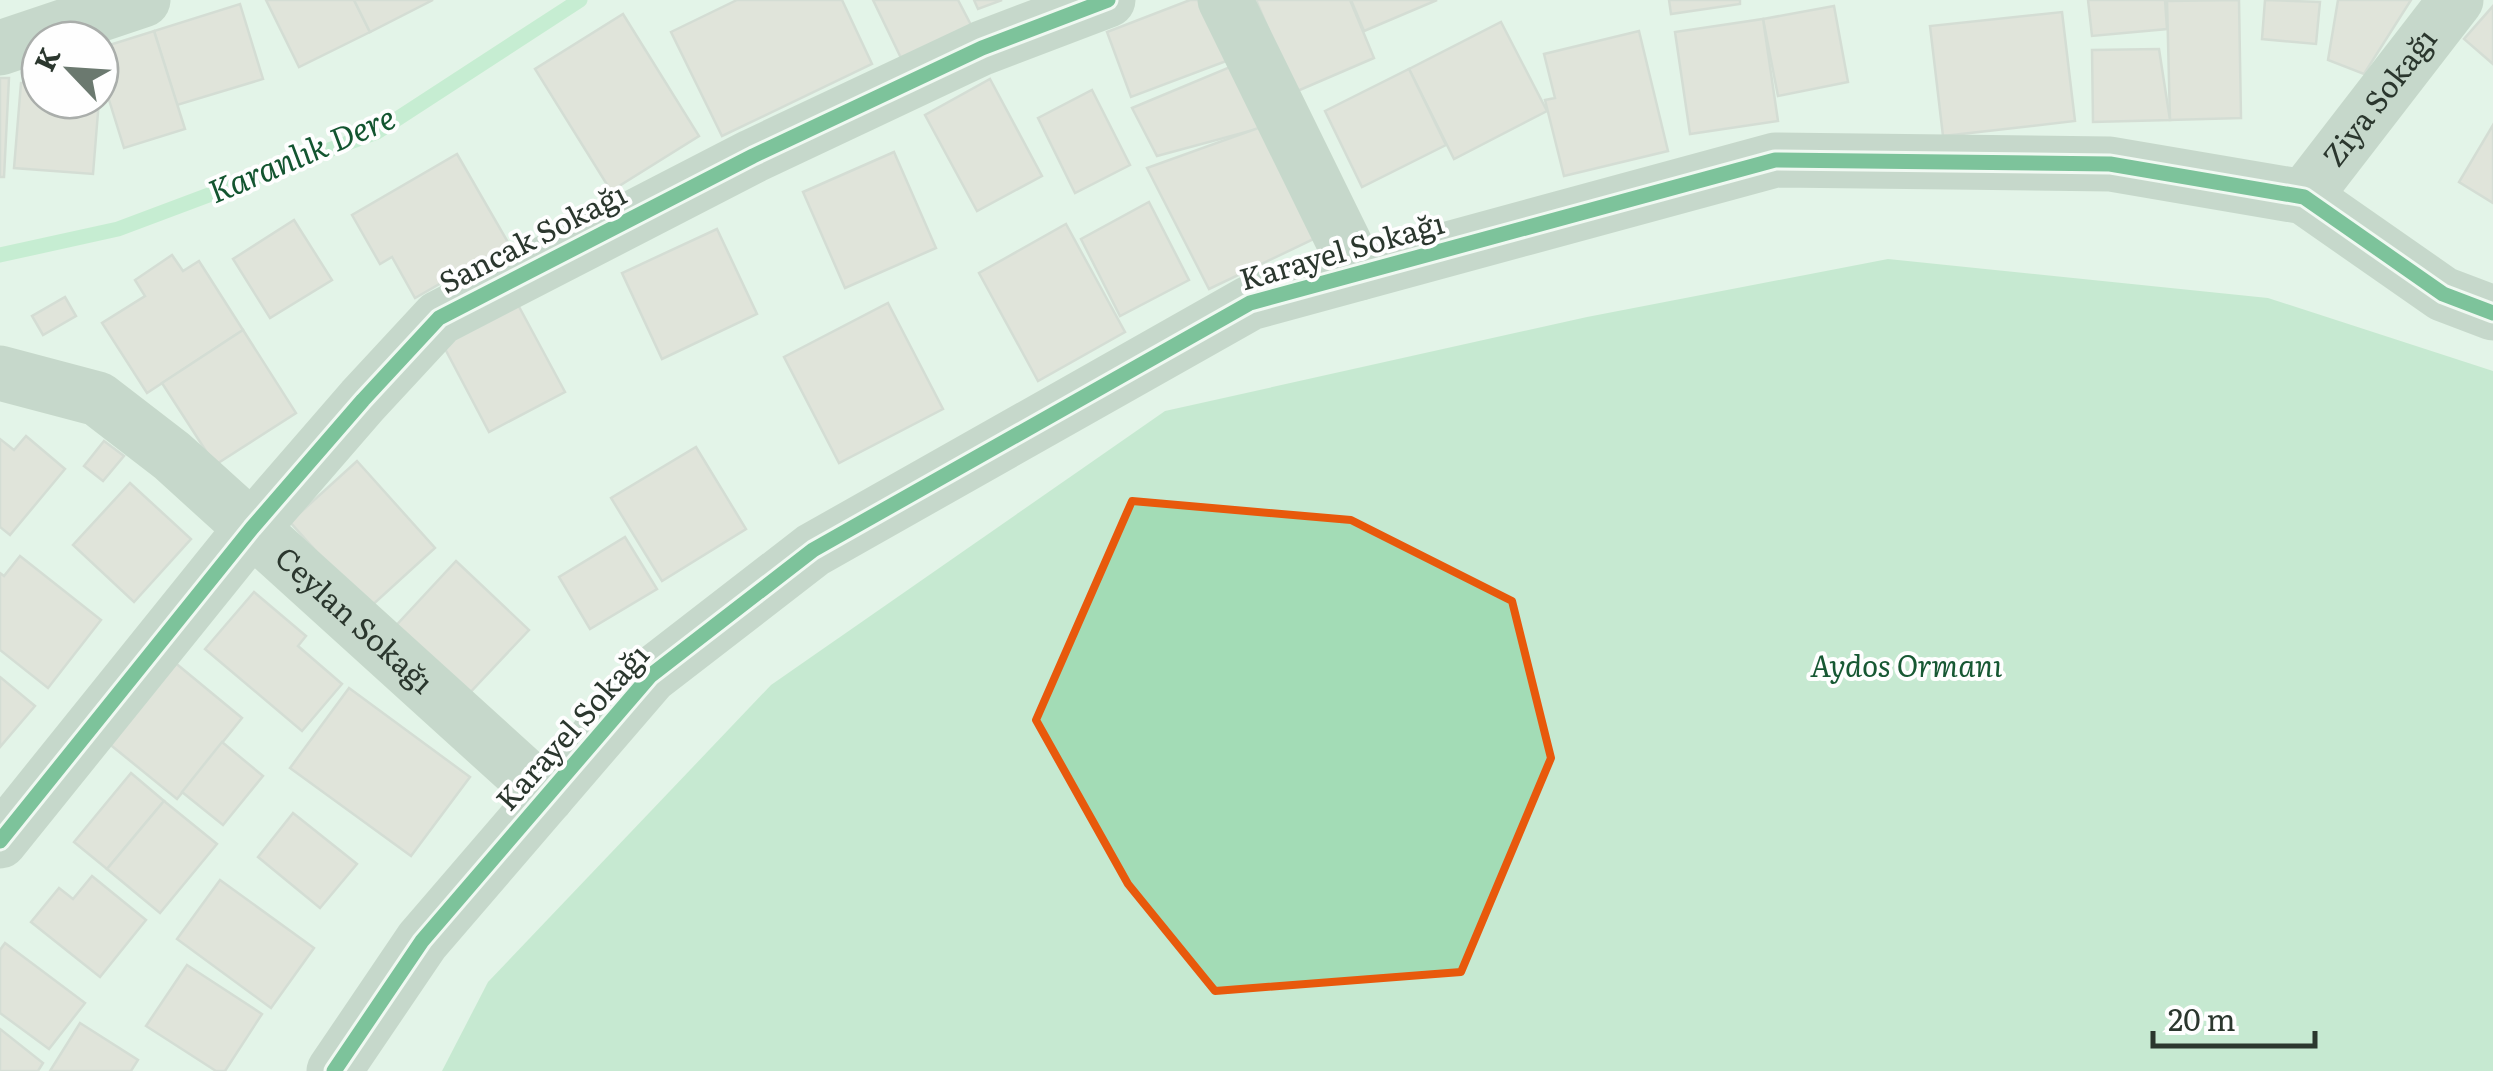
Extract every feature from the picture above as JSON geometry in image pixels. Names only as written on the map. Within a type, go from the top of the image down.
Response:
[{"type":"street","points":[[0,48],[143,0]]},
{"type":"street","name":"Sancak Sokağı","points":[[0,840],[252,528],[438,318],[753,156],[982,48],[1108,0]]},
{"type":"street","points":[[1225,0],[1359,273]]},
{"type":"street","name":"Ziya Sokağı","points":[[2304,197],[2456,0]]},
{"type":"street","name":"Karayel Sokağı","points":[[334,1071],[422,941],[650,676],[813,550],[1250,303],[1775,160],[2110,164],[2304,197],[2443,294],[2493,313]]},
{"type":"street","name":"Ceylan Sokağı","points":[[0,373],[98,398],[172,456],[547,796]]},
{"type":"highlighted area","points":[[1132,501],[1351,520],[1512,601],[1551,758],[1461,972],[1215,991],[1128,884],[1036,720]]},
{"type":"green space","name":"Aydos Ormanı","points":[[1888,259],[2268,298],[2493,371],[2493,1071],[442,1071],[488,982],[771,685],[1165,411],[1587,317]]},
{"type":"building","points":[[266,0],[354,0],[370,32],[299,67]]},
{"type":"building","points":[[354,0],[433,0],[370,32]]},
{"type":"building","points":[[737,0],[842,0],[872,64],[722,136],[671,32]]},
{"type":"building","points":[[873,0],[958,0],[971,25],[902,60]]},
{"type":"building","points":[[974,0],[1002,0],[978,9]]},
{"type":"building","points":[[1190,0],[1207,0],[1229,60],[1131,97],[1107,32]]},
{"type":"building","points":[[1256,0],[1350,0],[1374,58],[1295,92]]},
{"type":"building","points":[[1351,0],[1437,0],[1364,31]]},
{"type":"building","points":[[1669,0],[1740,0],[1740,4],[1671,14]]},
{"type":"building","points":[[2088,0],[2165,0],[2167,29],[2092,36]]},
{"type":"building","points":[[2239,0],[2241,118],[2170,120],[2167,1]]},
{"type":"building","points":[[2265,0],[2320,2],[2316,44],[2262,39]]},
{"type":"building","points":[[2338,0],[2411,0],[2364,74],[2328,60]]},
{"type":"building","points":[[240,4],[263,79],[177,105],[154,31]]},
{"type":"building","points":[[1834,6],[1848,82],[1778,96],[1763,19]]},
{"type":"building","points":[[2493,6],[2493,64],[2464,39]]},
{"type":"building","points":[[2062,12],[2075,121],[1943,136],[1930,26]]},
{"type":"building","points":[[623,14],[699,136],[611,191],[535,69]]},
{"type":"building","points":[[1763,19],[1778,121],[1690,134],[1675,32]]},
{"type":"building","points":[[1501,22],[1547,111],[1454,159],[1409,69]]},
{"type":"building","points":[[154,31],[185,129],[124,148],[115,120],[120,120],[120,42]]},
{"type":"building","points":[[1639,31],[1668,151],[1564,176],[1545,100],[1555,98],[1544,54]]},
{"type":"building","points":[[2159,49],[2170,120],[2093,122],[2092,50]]},
{"type":"building","points":[[1230,67],[1261,128],[1157,156],[1132,108]]},
{"type":"building","points":[[1409,69],[1446,145],[1362,187],[1325,111]]},
{"type":"building","points":[[0,78],[9,78],[4,177],[0,177]]},
{"type":"building","points":[[990,79],[1042,176],[977,211],[925,115]]},
{"type":"building","points":[[1092,90],[1130,165],[1075,193],[1038,118]]},
{"type":"building","points":[[20,95],[20,120],[97,120],[93,174],[14,168]]},
{"type":"building","points":[[2493,125],[2493,203],[2459,182]]},
{"type":"building","points":[[1261,127],[1318,237],[1209,289],[1147,168]]},
{"type":"building","points":[[894,152],[936,248],[845,288],[803,192]]},
{"type":"building","points":[[457,154],[509,244],[415,298],[392,257],[380,264],[352,215]]},
{"type":"building","points":[[1149,202],[1189,280],[1120,316],[1081,239]]},
{"type":"building","points":[[294,220],[332,280],[270,318],[233,259]]},
{"type":"building","points":[[1066,224],[1125,332],[1038,381],[979,273]]},
{"type":"building","points":[[717,229],[757,314],[662,359],[622,273]]},
{"type":"building","points":[[172,255],[183,271],[199,261],[243,330],[147,393],[102,323],[145,296],[135,280]]},
{"type":"building","points":[[65,297],[76,316],[43,335],[32,316]]},
{"type":"building","points":[[517,303],[565,392],[489,432],[442,343]]},
{"type":"building","points":[[888,303],[943,409],[839,463],[784,357]]},
{"type":"building","points":[[243,330],[296,413],[215,465],[162,383]]},
{"type":"building","points":[[26,436],[65,469],[10,535],[0,527],[0,439],[14,450]]},
{"type":"building","points":[[104,441],[124,456],[103,481],[84,466]]},
{"type":"building","points":[[696,447],[746,529],[662,581],[611,498]]},
{"type":"building","points":[[357,461],[435,548],[368,609],[290,522]]},
{"type":"building","points":[[130,483],[191,539],[134,602],[73,545]]},
{"type":"building","points":[[625,537],[657,589],[590,629],[559,577]]},
{"type":"building","points":[[20,556],[101,620],[48,688],[0,650],[0,573],[4,576]]},
{"type":"building","points":[[456,561],[529,630],[464,699],[391,631]]},
{"type":"building","points":[[254,592],[306,636],[298,646],[342,684],[302,731],[205,649]]},
{"type":"building","points":[[173,661],[242,718],[177,799],[107,742]]},
{"type":"building","points":[[0,677],[35,706],[0,747]]},
{"type":"building","points":[[349,688],[470,777],[411,856],[290,768]]},
{"type":"building","points":[[222,742],[263,776],[223,825],[182,792]]},
{"type":"building","points":[[131,773],[164,801],[107,869],[74,842]]},
{"type":"building","points":[[164,801],[217,844],[160,913],[107,869]]},
{"type":"building","points":[[293,813],[357,864],[320,908],[258,857]]},
{"type":"building","points":[[92,876],[146,920],[100,977],[31,922],[59,888],[73,899]]},
{"type":"building","points":[[220,880],[314,948],[271,1008],[177,939]]},
{"type":"building","points":[[5,943],[85,1003],[49,1049],[0,1013],[0,950]]},
{"type":"building","points":[[187,965],[262,1014],[225,1071],[216,1071],[146,1026]]},
{"type":"building","points":[[80,1023],[138,1060],[131,1071],[50,1071]]},
{"type":"building","points":[[0,1029],[43,1063],[38,1071],[0,1071]]},
{"type":"waterway","name":"Karanlık Dere","points":[[0,255],[118,229],[377,132],[580,0]]},
{"type":"cycle path","points":[[0,841],[252,528],[439,318],[753,156],[982,48],[1108,0]]},
{"type":"cycle path","points":[[334,1071],[422,941],[650,676],[813,550],[1250,303],[1775,160],[2110,164],[2304,197],[2443,294],[2493,313]]}]
